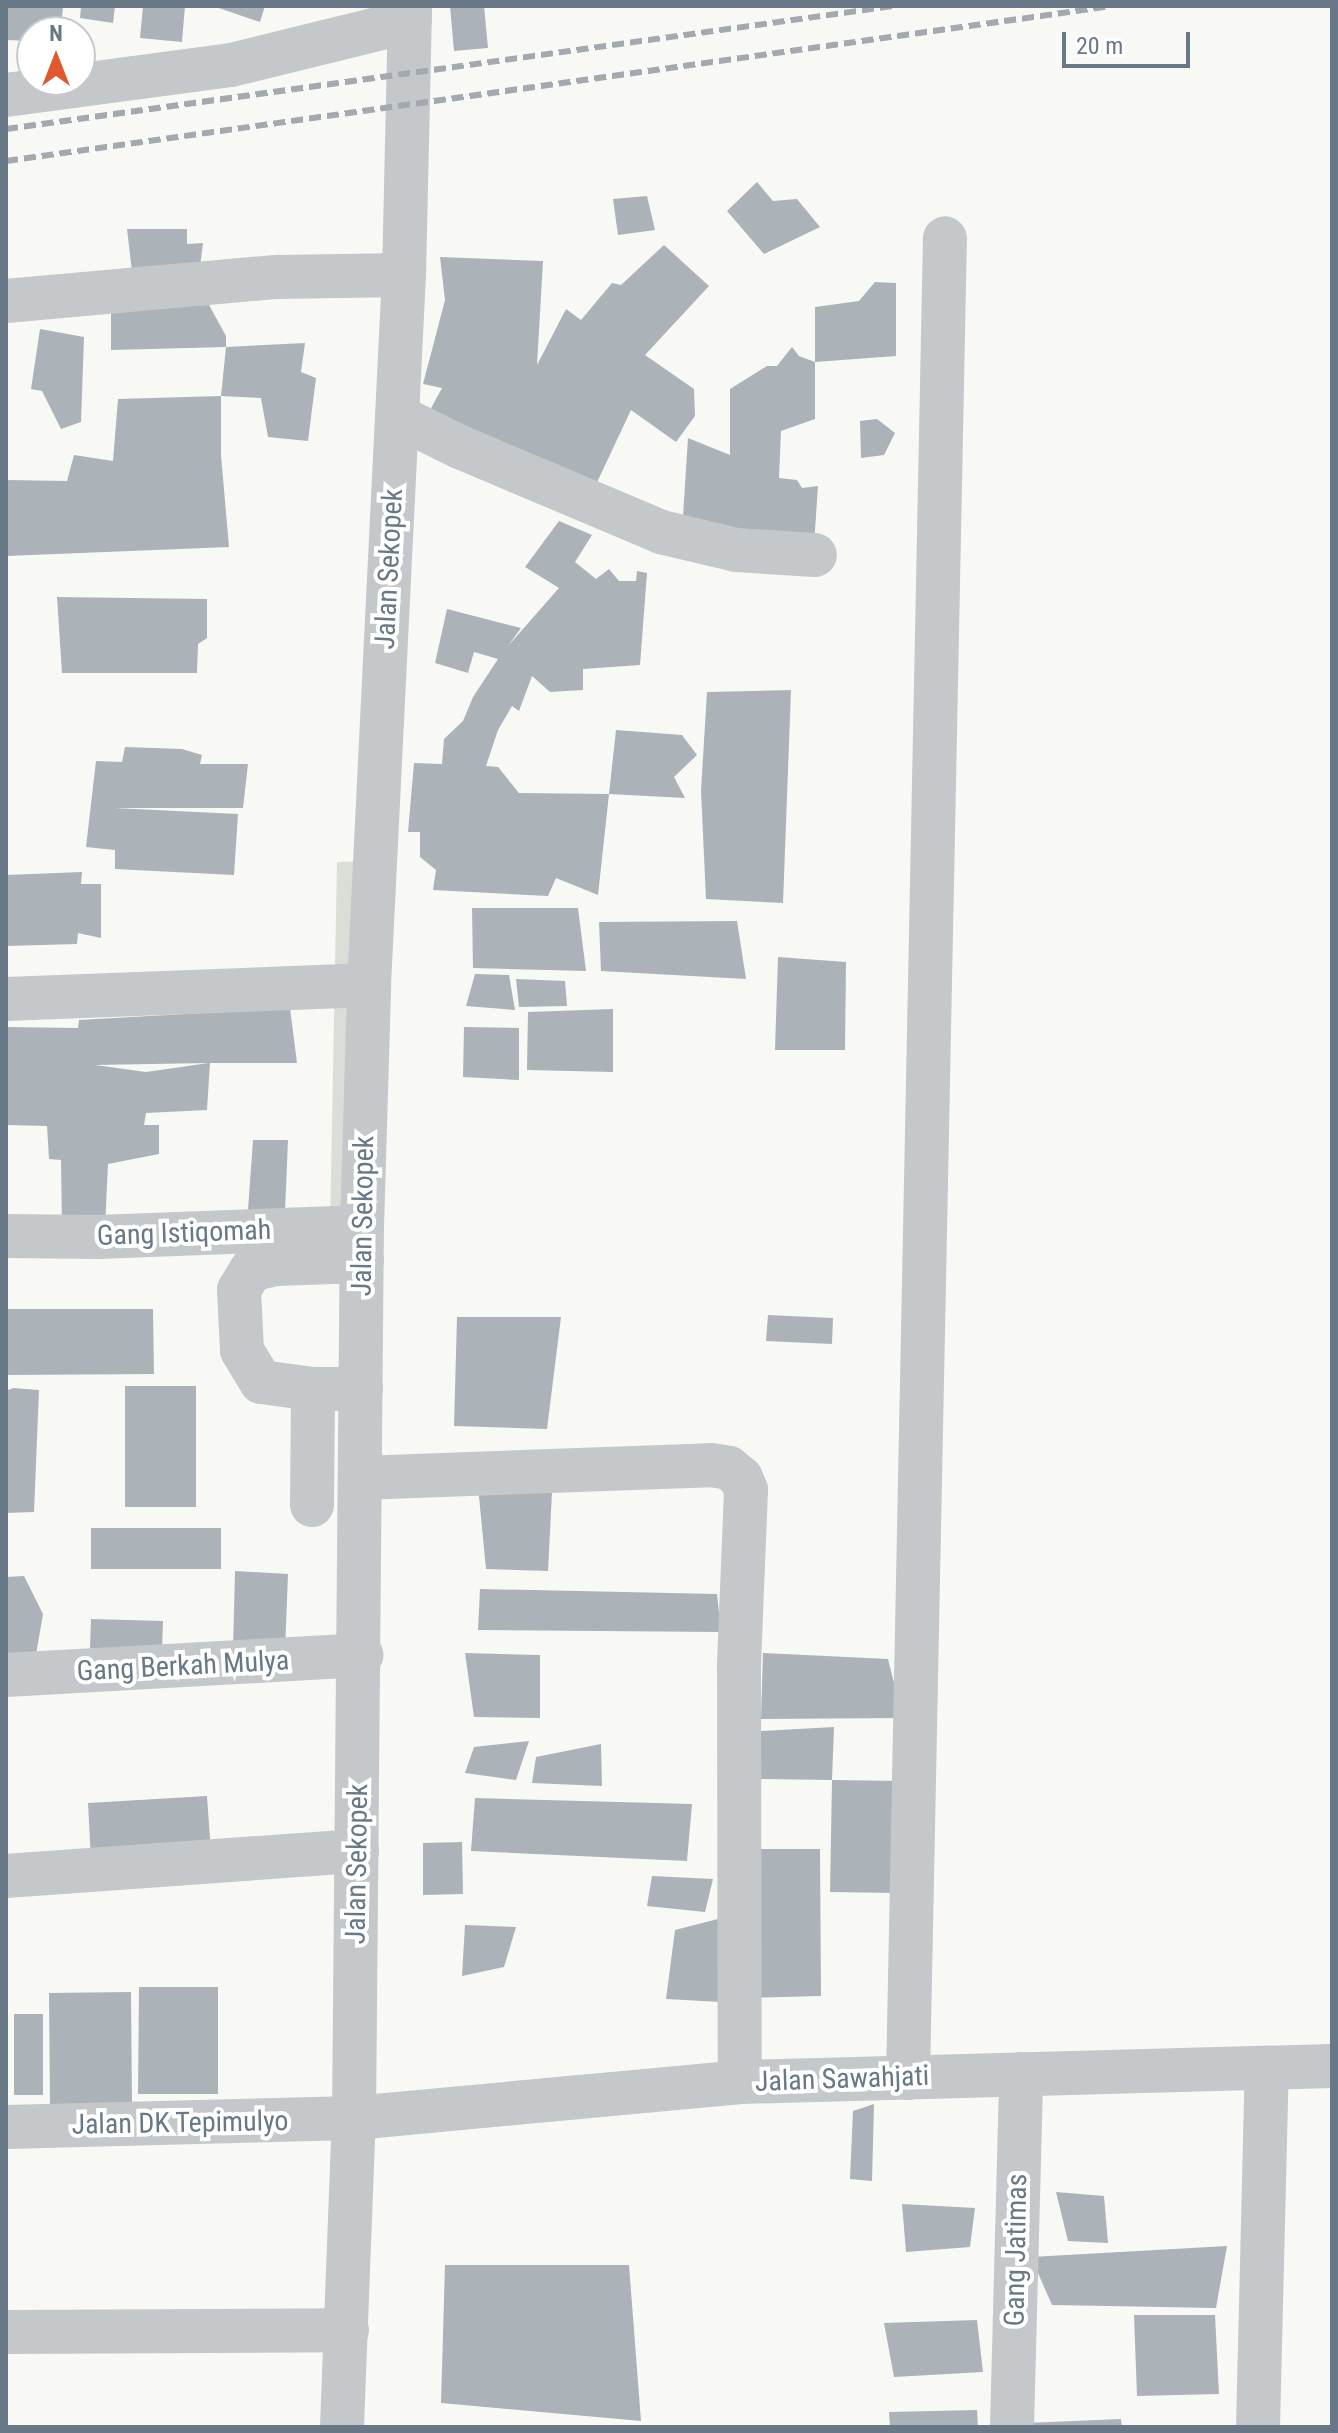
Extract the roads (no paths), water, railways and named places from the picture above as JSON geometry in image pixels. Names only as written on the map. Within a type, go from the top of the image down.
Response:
[{"type":"street","points":[[6,95],[231,65],[410,13]]},
{"type":"street","name":"Jalan Sekopek","points":[[342,2427],[354,2118],[357,1851],[343,1657],[361,1478],[362,1244],[369,985],[404,275],[410,13]]},
{"type":"street","points":[[908,2078],[929,894],[942,498],[945,238]]},
{"type":"street","points":[[6,301],[277,277],[404,275]]},
{"type":"street","points":[[397,416],[460,447],[661,532],[736,550],[815,555]]},
{"type":"street","points":[[6,999],[369,985]]},
{"type":"street","name":"Gang Istiqomah","points":[[6,1236],[362,1244]]},
{"type":"street","points":[[361,1389],[313,1389],[261,1382],[242,1350],[239,1290],[251,1270],[362,1244]]},
{"type":"street","points":[[312,1505],[313,1389]]},
{"type":"street","points":[[361,1478],[711,1465],[729,1468],[741,1478],[746,1490],[739,1667],[740,2082]]},
{"type":"street","name":"Gang Berkah Mulya","points":[[6,1675],[343,1657]]},
{"type":"street","points":[[6,1876],[357,1851]]},
{"type":"street","name":"Jalan Sawahjati","points":[[354,2118],[740,2082],[1332,2066]]},
{"type":"street","points":[[1258,2427],[1267,2068]]},
{"type":"street","name":"Gang Jatimas","points":[[1012,2427],[1021,2074]]},
{"type":"street","name":"Jalan DK Tepimulyo","points":[[6,2127],[354,2118]]},
{"type":"street","points":[[6,2332],[347,2330]]},
{"type":"railway","points":[[6,129],[893,6]]},
{"type":"railway","points":[[6,161],[1111,6]]}]
